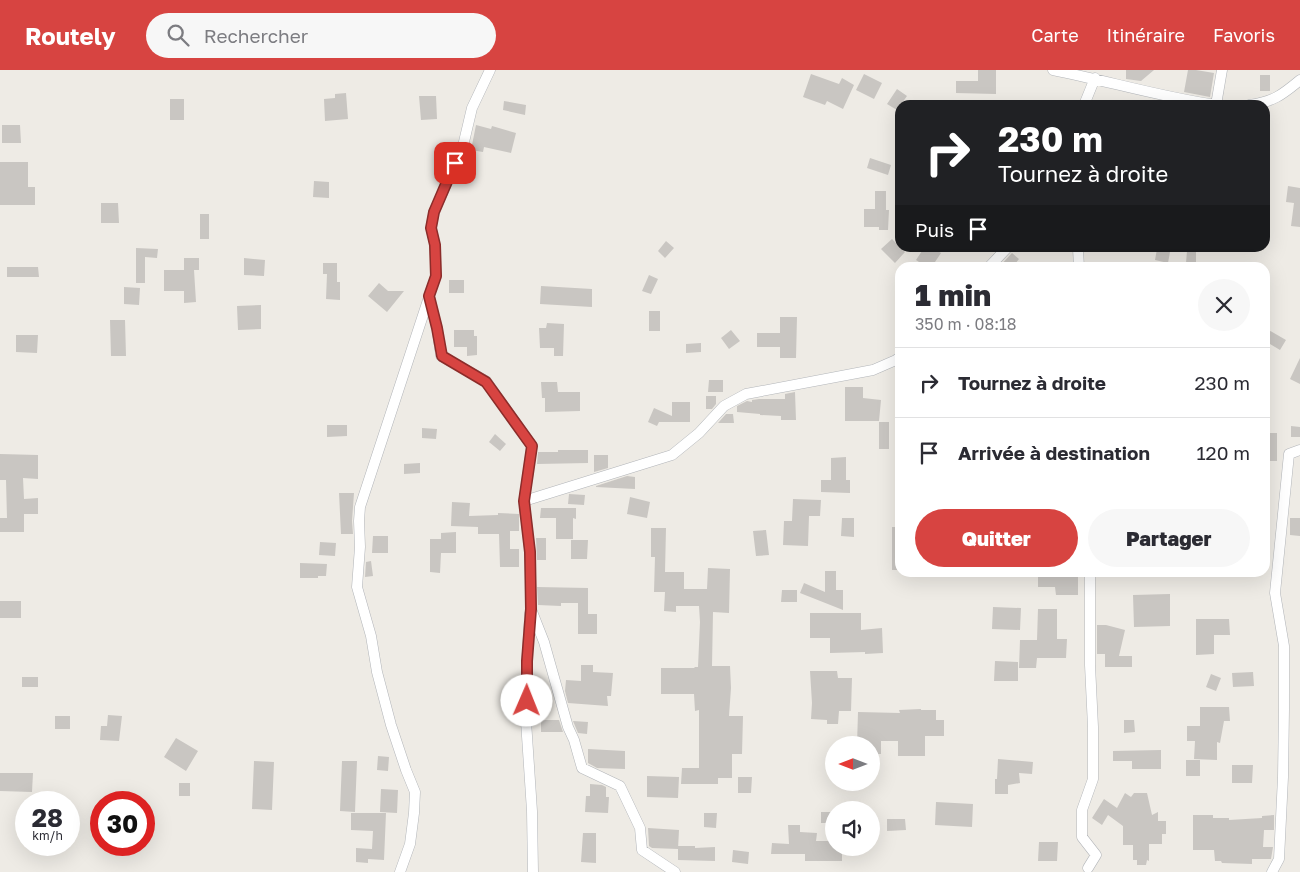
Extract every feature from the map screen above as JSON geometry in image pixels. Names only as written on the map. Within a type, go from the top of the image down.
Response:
[{"type":"street","points":[[400,872],[410,844],[415,792],[391,725],[377,672],[371,636],[356,587],[360,547],[360,507],[436,276],[435,245],[431,228],[434,212],[463,146],[472,108],[490,70]]},
{"type":"street","points":[[1053,70],[1188,100]]},
{"type":"street","points":[[1217,100],[1222,70]]},
{"type":"street","points":[[1086,100],[1095,78]]},
{"type":"street","points":[[1093,100],[1095,78]]},
{"type":"street","points":[[1270,101],[1284,94],[1300,80]]},
{"type":"street","points":[[994,262],[1003,252]]},
{"type":"street","points":[[429,296],[442,356],[486,382],[532,446],[524,501],[530,552],[531,609],[527,661],[526,721],[532,811],[533,872]]},
{"type":"street","points":[[524,501],[672,455],[699,433],[724,406],[746,394],[873,370],[895,360]]},
{"type":"street","points":[[1272,872],[1279,859],[1284,710],[1284,646],[1275,592],[1289,454],[1300,450]]},
{"type":"street","points":[[1088,868],[1096,855],[1082,837],[1082,810],[1093,779],[1090,577]]},
{"type":"street","points":[[531,609],[544,642],[568,727],[582,768],[620,786],[640,828],[642,850],[675,872]]},
{"type":"building","points":[[978,70],[996,70],[996,94],[956,93],[956,81],[978,81]]},
{"type":"building","points":[[1126,70],[1154,70],[1141,81],[1126,79]]},
{"type":"building","points":[[1188,70],[1214,73],[1210,97],[1184,92]]},
{"type":"building","points":[[811,74],[839,84],[842,78],[854,85],[843,109],[827,101],[825,105],[803,97]]},
{"type":"building","points":[[864,74],[882,83],[874,99],[856,90]]},
{"type":"building","points":[[1260,75],[1270,75],[1270,91],[1260,91]]},
{"type":"building","points":[[897,89],[907,96],[904,100],[895,100],[895,109],[887,104]]},
{"type":"building","points":[[346,93],[348,119],[325,121],[324,99],[335,98],[335,94]]},
{"type":"building","points":[[419,96],[436,96],[437,119],[421,120]]},
{"type":"building","points":[[170,99],[184,99],[184,120],[170,120]]},
{"type":"building","points":[[504,101],[526,105],[525,115],[503,110]]},
{"type":"building","points":[[2,125],[20,125],[21,143],[2,143]]},
{"type":"building","points":[[476,125],[491,129],[492,126],[516,133],[511,153],[484,147],[483,152],[471,150]]},
{"type":"building","points":[[870,158],[891,165],[888,175],[867,168]]},
{"type":"building","points":[[0,162],[28,162],[28,187],[35,187],[35,205],[0,205]]},
{"type":"building","points":[[314,181],[329,182],[329,198],[313,197]]},
{"type":"building","points":[[1288,186],[1300,188],[1300,227],[1291,226],[1294,203],[1286,202]]},
{"type":"building","points":[[875,191],[886,191],[886,210],[889,210],[888,230],[879,230],[879,227],[864,227],[864,209],[875,209]]},
{"type":"building","points":[[101,203],[118,203],[119,223],[101,223]]},
{"type":"building","points":[[200,214],[209,214],[209,239],[200,239]]},
{"type":"building","points":[[892,239],[895,242],[895,252],[905,252],[895,263],[881,249]]},
{"type":"building","points":[[666,241],[674,248],[665,258],[658,251]]},
{"type":"building","points":[[136,248],[158,249],[157,258],[145,257],[145,283],[136,283]]},
{"type":"building","points":[[921,252],[941,253],[935,262],[919,262],[916,260]]},
{"type":"building","points":[[1156,252],[1170,252],[1168,262],[1155,260]]},
{"type":"building","points":[[1187,252],[1196,252],[1196,262],[1186,262]]},
{"type":"building","points":[[1012,253],[1019,259],[1017,262],[1004,262]]},
{"type":"building","points":[[184,258],[199,258],[199,270],[194,270],[196,302],[184,303],[184,291],[164,291],[164,270],[184,270]]},
{"type":"building","points":[[244,258],[265,260],[264,276],[244,275]]},
{"type":"building","points":[[323,263],[337,263],[337,282],[340,282],[340,300],[326,299],[327,274],[323,274]]},
{"type":"building","points":[[7,267],[38,267],[39,277],[7,277]]},
{"type":"building","points":[[649,275],[658,279],[651,294],[642,291]]},
{"type":"building","points":[[449,280],[464,280],[464,293],[449,293]]},
{"type":"building","points":[[379,283],[388,291],[404,291],[387,312],[368,296]]},
{"type":"building","points":[[541,286],[592,289],[592,307],[540,304]]},
{"type":"building","points":[[124,287],[140,288],[139,305],[124,304]]},
{"type":"building","points":[[261,305],[261,329],[238,330],[237,306]]},
{"type":"building","points":[[649,311],[660,311],[660,331],[649,331]]},
{"type":"building","points":[[780,317],[797,317],[796,358],[780,358],[780,347],[757,347],[757,333],[780,333]]},
{"type":"building","points":[[110,320],[125,320],[126,356],[111,356]]},
{"type":"building","points":[[547,323],[564,324],[563,356],[554,356],[554,348],[540,348],[539,328],[546,328]]},
{"type":"building","points":[[454,330],[474,330],[474,336],[477,336],[477,355],[467,356],[467,347],[454,347]]},
{"type":"building","points":[[731,330],[740,341],[729,349],[721,338]]},
{"type":"building","points":[[1270,331],[1286,340],[1280,350],[1270,344]]},
{"type":"building","points":[[16,335],[38,335],[37,353],[16,352]]},
{"type":"building","points":[[701,343],[701,352],[686,353],[686,344]]},
{"type":"building","points":[[1300,358],[1300,384],[1290,379]]},
{"type":"building","points":[[709,380],[723,380],[723,392],[708,392]]},
{"type":"building","points":[[541,382],[557,382],[558,392],[580,392],[580,411],[545,412],[545,398],[542,398]]},
{"type":"building","points":[[845,387],[863,387],[863,398],[881,400],[879,421],[845,421]]},
{"type":"building","points":[[795,392],[796,420],[781,420],[781,416],[737,412],[737,406],[747,401],[785,399],[785,394]]},
{"type":"building","points":[[706,396],[716,396],[716,404],[712,409],[706,409]]},
{"type":"building","points":[[672,402],[690,402],[690,422],[659,422],[657,426],[648,422],[654,408],[672,416]]},
{"type":"building","points":[[726,414],[733,414],[734,423],[718,423]]},
{"type":"building","points":[[879,422],[889,422],[889,449],[879,449]]},
{"type":"building","points":[[327,425],[347,425],[347,436],[327,437]]},
{"type":"building","points":[[1291,426],[1300,427],[1300,437],[1291,437]]},
{"type":"building","points":[[422,428],[437,429],[436,439],[422,438]]},
{"type":"building","points":[[1270,433],[1277,433],[1277,461],[1270,461]]},
{"type":"building","points":[[495,434],[506,444],[500,451],[489,442]]},
{"type":"building","points":[[558,450],[588,450],[588,463],[537,464],[538,452],[558,452]]},
{"type":"building","points":[[0,454],[38,455],[38,479],[23,478],[24,499],[38,498],[38,514],[24,514],[24,532],[0,532],[0,518],[7,518],[6,480],[0,480]]},
{"type":"building","points":[[594,455],[608,455],[608,468],[594,472]]},
{"type":"building","points":[[846,457],[846,480],[850,480],[850,493],[821,492],[821,480],[831,480],[831,458]]},
{"type":"building","points":[[420,463],[420,473],[404,474],[404,464]]},
{"type":"building","points":[[627,476],[635,477],[635,489],[596,487],[596,486]]},
{"type":"building","points":[[339,493],[354,493],[353,534],[341,534]]},
{"type":"building","points":[[569,494],[585,495],[584,505],[568,504]]},
{"type":"building","points":[[630,497],[650,502],[647,518],[627,514]]},
{"type":"building","points":[[793,499],[821,500],[820,516],[809,516],[808,546],[783,545],[784,521],[792,521]]},
{"type":"building","points":[[452,502],[470,503],[469,516],[498,515],[498,513],[519,514],[519,531],[510,531],[510,549],[519,549],[519,567],[500,567],[499,534],[478,534],[478,527],[451,526]]},
{"type":"building","points":[[541,508],[576,508],[576,519],[573,518],[573,539],[556,539],[556,518],[540,518]]},
{"type":"building","points":[[842,518],[854,518],[854,537],[841,536]]},
{"type":"building","points":[[1290,518],[1300,518],[1300,536],[1290,535]]},
{"type":"building","points":[[892,527],[895,527],[895,570],[892,570]]},
{"type":"building","points":[[651,528],[666,528],[665,572],[684,572],[684,589],[707,589],[708,568],[730,569],[729,613],[713,612],[712,666],[730,666],[729,716],[743,716],[742,754],[732,754],[732,778],[718,778],[718,784],[681,784],[682,768],[699,768],[699,710],[695,711],[694,694],[661,694],[661,668],[698,667],[699,606],[676,606],[676,612],[664,611],[665,592],[654,592],[655,557],[651,557]]},
{"type":"building","points":[[766,530],[769,555],[756,556],[753,531]]},
{"type":"building","points":[[456,532],[456,553],[441,553],[440,573],[430,572],[430,539],[441,539],[441,533]]},
{"type":"building","points":[[373,536],[388,536],[388,553],[372,553]]},
{"type":"building","points":[[536,538],[546,538],[546,560],[537,560]]},
{"type":"building","points":[[571,540],[588,540],[587,559],[571,559]]},
{"type":"building","points":[[320,542],[336,543],[335,556],[319,555]]},
{"type":"building","points":[[371,561],[373,576],[365,577],[366,562]]},
{"type":"building","points":[[300,563],[327,564],[326,576],[300,578]]},
{"type":"building","points":[[825,571],[836,571],[836,590],[843,590],[843,610],[800,593],[804,583],[825,592]]},
{"type":"building","points":[[1038,577],[1078,577],[1078,595],[1056,595],[1055,587],[1038,587]]},
{"type":"building","points":[[537,587],[588,588],[588,614],[597,614],[597,634],[578,634],[578,603],[561,603],[561,606],[538,605]]},
{"type":"building","points":[[782,590],[797,590],[797,602],[781,602]]},
{"type":"building","points":[[1170,594],[1170,626],[1134,627],[1133,595]]},
{"type":"building","points":[[0,601],[21,601],[21,618],[0,618]]},
{"type":"building","points":[[993,607],[1021,608],[1020,630],[992,629]]},
{"type":"building","points":[[1038,609],[1057,609],[1057,639],[1067,639],[1066,658],[1037,658],[1036,668],[1019,668],[1020,640],[1037,640]]},
{"type":"building","points":[[810,613],[861,613],[861,630],[882,628],[883,653],[830,653],[830,638],[810,638]]},
{"type":"building","points":[[1196,619],[1229,619],[1230,635],[1214,635],[1214,654],[1196,655]]},
{"type":"building","points":[[1097,625],[1106,625],[1125,630],[1119,656],[1132,656],[1132,667],[1105,667],[1105,654],[1097,654]]},
{"type":"building","points":[[995,661],[1018,662],[1018,681],[994,681]]},
{"type":"building","points":[[581,665],[593,665],[593,672],[613,673],[611,696],[607,696],[608,706],[568,703],[565,691],[566,680],[581,681]]},
{"type":"building","points":[[810,671],[837,671],[838,678],[852,678],[851,711],[839,711],[838,724],[827,724],[827,720],[811,719]]},
{"type":"building","points":[[1253,672],[1254,686],[1233,687],[1232,673]]},
{"type":"building","points":[[1211,674],[1221,678],[1216,691],[1206,687]]},
{"type":"building","points":[[22,677],[38,677],[38,687],[22,687]]},
{"type":"building","points":[[1200,707],[1229,707],[1230,721],[1224,721],[1220,743],[1217,742],[1217,760],[1194,759],[1195,741],[1187,741],[1187,726],[1200,726]]},
{"type":"building","points":[[899,710],[936,710],[936,720],[944,720],[944,736],[925,736],[925,756],[898,756],[898,741],[881,741],[880,754],[880,736],[857,736],[858,712],[900,713]]},
{"type":"building","points":[[108,715],[122,716],[119,741],[100,740],[101,726],[107,726]]},
{"type":"building","points":[[55,716],[70,716],[70,729],[55,729]]},
{"type":"building","points":[[541,720],[559,720],[563,732],[541,732]]},
{"type":"building","points":[[1124,720],[1134,720],[1135,732],[1124,733]]},
{"type":"building","points":[[573,721],[588,722],[587,734],[578,733]]},
{"type":"building","points":[[176,738],[198,751],[186,771],[164,757]]},
{"type":"building","points":[[588,749],[625,751],[625,769],[597,768],[588,763]]},
{"type":"building","points":[[1161,750],[1161,769],[1132,769],[1132,761],[1113,761],[1113,751]]},
{"type":"building","points":[[378,756],[389,757],[388,771],[377,770]]},
{"type":"building","points":[[998,759],[1033,762],[1032,774],[1019,773],[1020,783],[1008,785],[1008,794],[995,794]]},
{"type":"building","points":[[1186,760],[1200,760],[1200,776],[1186,776]]},
{"type":"building","points":[[254,761],[274,762],[272,810],[252,809]]},
{"type":"building","points":[[342,761],[357,761],[355,812],[340,811]]},
{"type":"building","points":[[1232,765],[1253,765],[1252,783],[1232,783]]},
{"type":"building","points":[[0,773],[33,773],[32,791],[0,791]]},
{"type":"building","points":[[647,776],[679,777],[678,798],[647,797]]},
{"type":"building","points":[[738,777],[752,777],[751,793],[738,793]]},
{"type":"building","points":[[179,783],[190,783],[190,796],[179,796]]},
{"type":"building","points":[[590,784],[606,787],[606,797],[609,797],[608,813],[585,812],[586,796],[590,796]]},
{"type":"building","points":[[381,789],[398,790],[397,813],[380,812]]},
{"type":"building","points":[[1125,793],[1131,797],[1134,793],[1147,793],[1152,815],[1158,812],[1158,821],[1166,821],[1166,834],[1162,834],[1162,844],[1149,844],[1149,861],[1147,860],[1146,865],[1137,865],[1137,860],[1133,860],[1133,845],[1123,845],[1123,826],[1108,815],[1102,825],[1092,818],[1104,799],[1117,808]]},
{"type":"building","points":[[936,802],[973,804],[972,827],[935,825]]},
{"type":"building","points":[[821,812],[825,812],[825,823],[821,823]]},
{"type":"building","points":[[351,813],[386,813],[384,860],[368,859],[368,863],[356,862],[356,848],[372,849],[373,831],[351,830]]},
{"type":"building","points":[[704,813],[717,813],[716,828],[704,827]]},
{"type":"building","points":[[1193,815],[1213,815],[1213,818],[1229,818],[1229,820],[1262,818],[1262,816],[1274,815],[1274,830],[1264,830],[1263,847],[1273,847],[1271,859],[1252,859],[1252,864],[1222,863],[1221,861],[1215,861],[1214,850],[1193,850]]},
{"type":"building","points":[[887,819],[905,819],[906,830],[887,831]]},
{"type":"building","points":[[788,825],[800,825],[800,832],[817,833],[816,841],[825,841],[825,856],[842,856],[842,861],[805,861],[805,854],[771,854],[772,843],[789,844]]},
{"type":"building","points":[[648,828],[679,830],[678,849],[652,848],[649,846]]},
{"type":"building","points":[[583,833],[596,833],[596,863],[581,862]]},
{"type":"building","points":[[1039,842],[1058,842],[1057,861],[1038,861]]},
{"type":"building","points":[[678,846],[695,846],[695,848],[715,847],[715,861],[678,860]]},
{"type":"building","points":[[733,850],[749,852],[748,864],[732,862]]},
{"type":"route","points":[[455,163],[434,212],[431,228],[435,245],[436,276],[429,296],[442,356],[486,382],[532,446],[524,501],[530,552],[531,609],[527,661],[527,701]]}]
